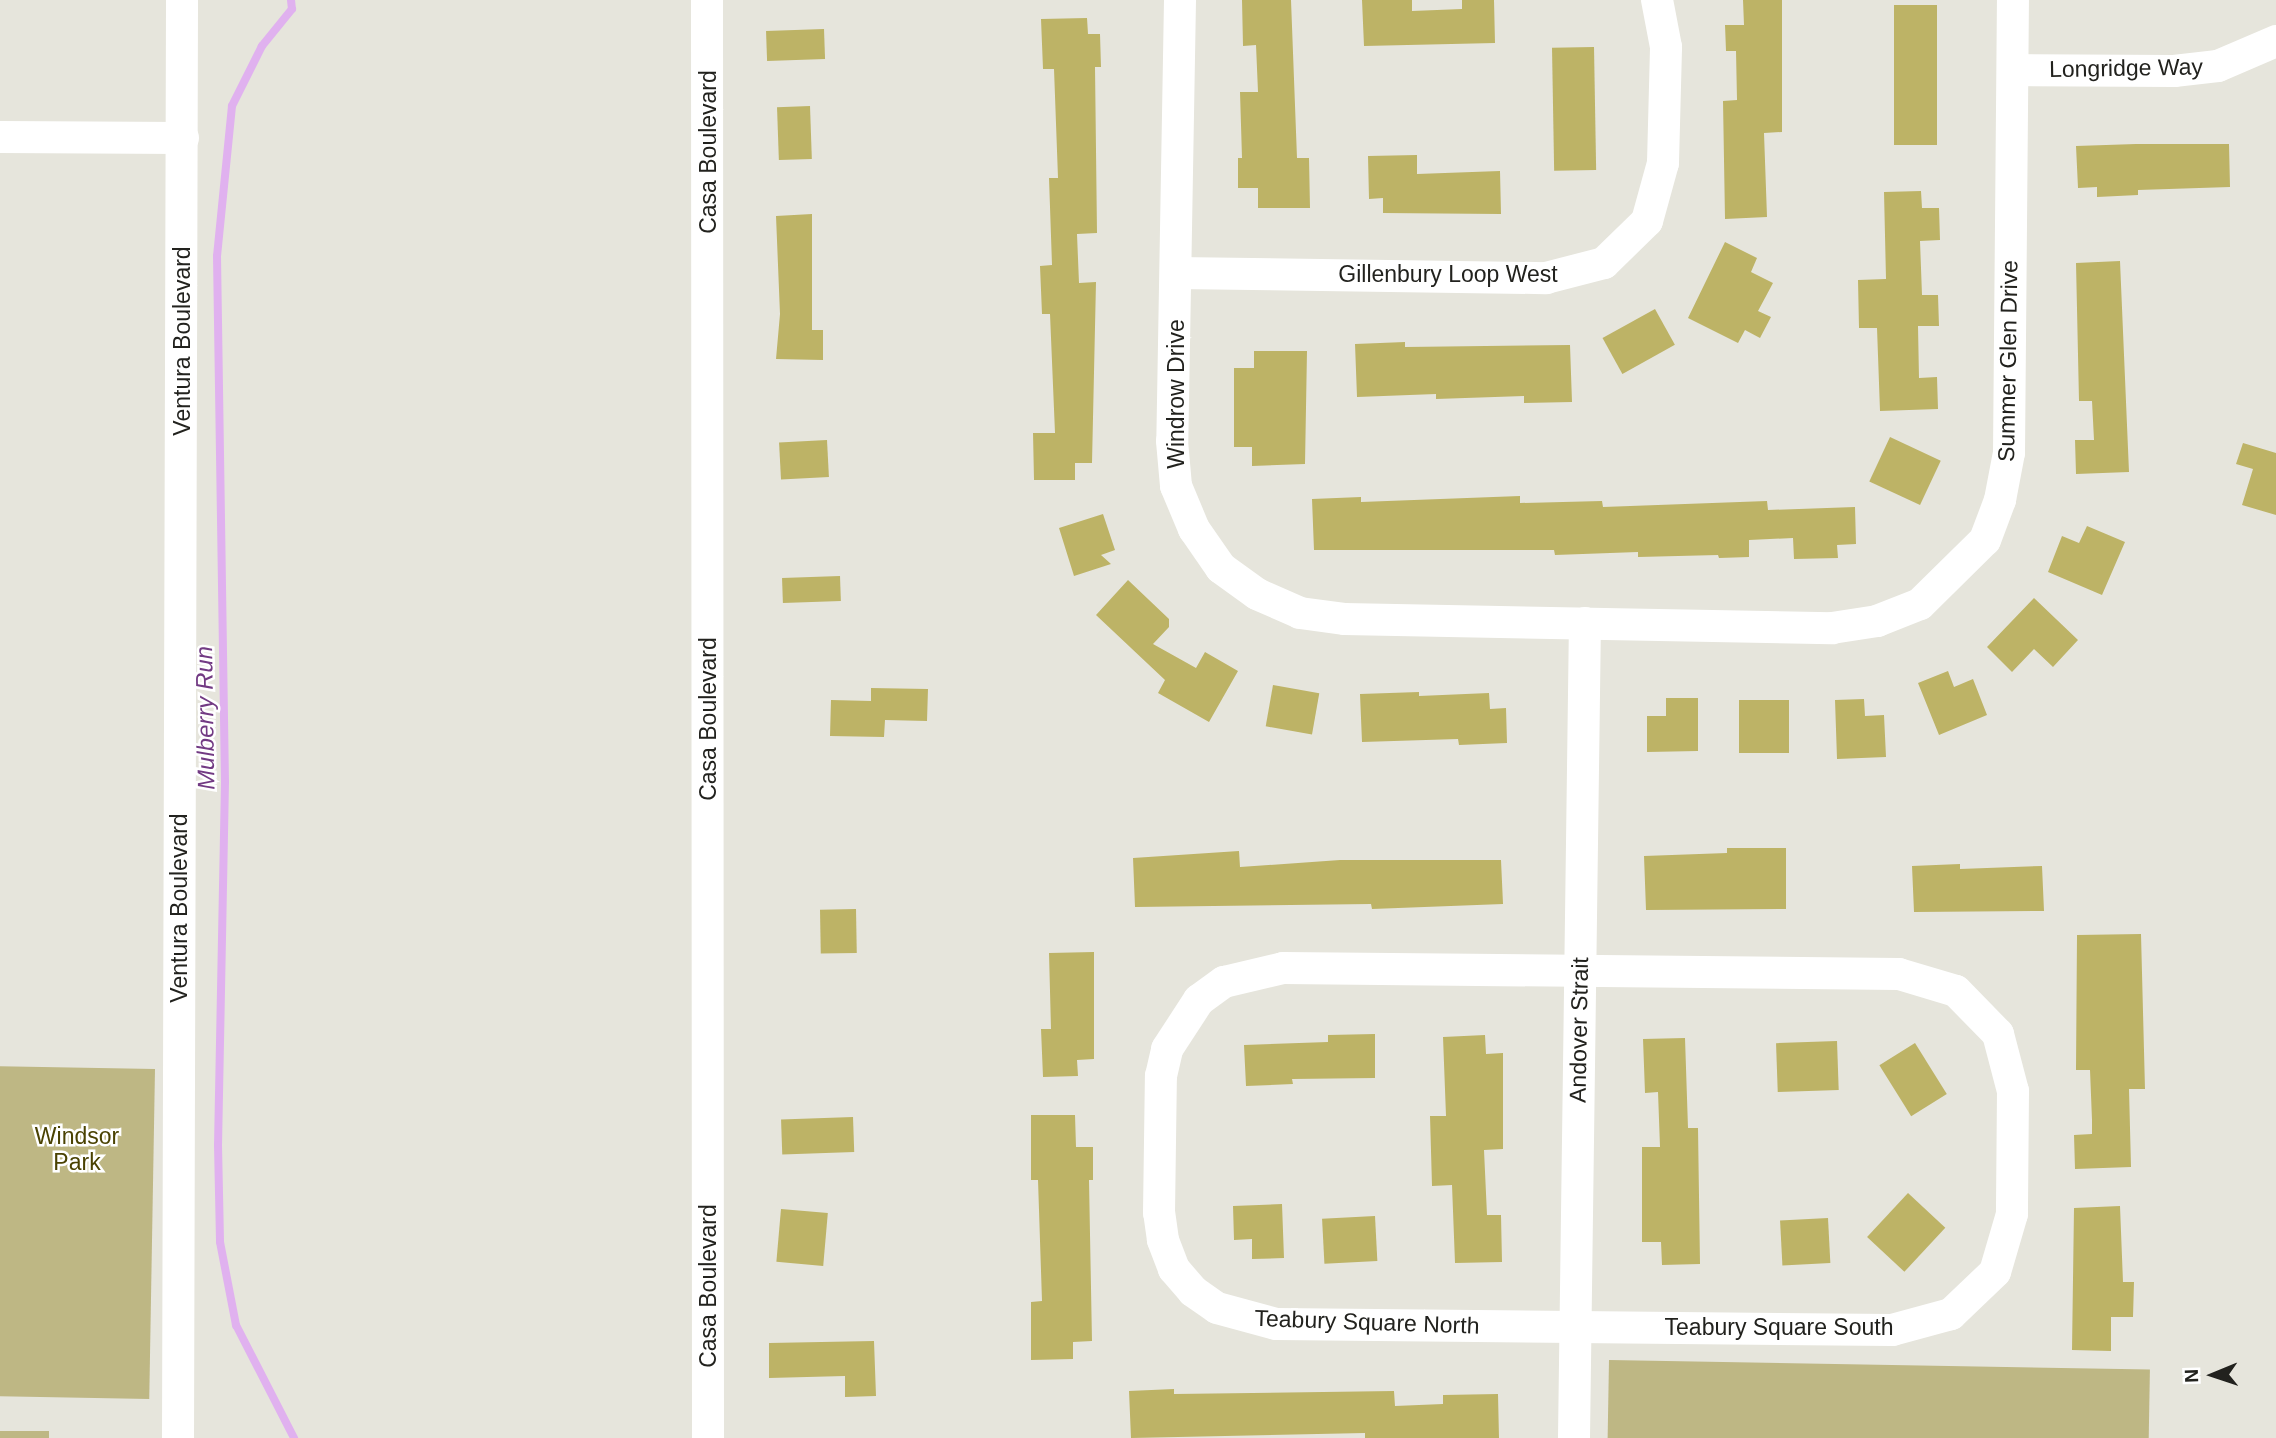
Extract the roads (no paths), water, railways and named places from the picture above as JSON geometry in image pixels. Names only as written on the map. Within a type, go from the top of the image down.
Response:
[{"type":"street","name":"Ventura Boulevard","points":[[178,1438],[182,0]]},
{"type":"street","name":"Casa Boulevard","points":[[707,0],[708,1438]]},
{"type":"street","name":"Windrow Drive","points":[[1180,0],[1172,441],[1177,486],[1194,529],[1221,568],[1257,594],[1300,614],[1344,619],[1585,623]]},
{"type":"street","name":"Gillenbury Loop West","points":[[1176,272],[1546,278],[1574,273],[1604,263],[1647,221],[1664,163],[1666,47],[1657,0]]},
{"type":"street","name":"Summer Glen Drive","points":[[1585,623],[1832,628],[1877,621],[1920,604],[1985,540],[2000,499],[2009,453],[2013,0]]},
{"type":"street","name":"Longridge Way","points":[[2012,70],[2174,71],[2218,66],[2276,41]]},
{"type":"street","points":[[0,137],[183,138]]},
{"type":"street","name":"Andover Strait","points":[[1574,1438],[1585,623]]},
{"type":"street","name":"Teabury Square North","points":[[1576,1326],[1276,1324],[1243,1318],[1193,1291],[1174,1269],[1163,1240],[1159,1213],[1161,1076],[1167,1049],[1199,1000],[1224,982],[1283,968],[1579,971]]},
{"type":"street","name":"Teabury Square South","points":[[1576,1326],[1892,1329],[1951,1314],[1995,1272],[2012,1214],[2013,1091],[1998,1034],[1956,991],[1899,974],[1579,971]]},
{"type":"waterway","name":"Mulberry Run","points":[[291,0],[292,9],[262,46],[232,106],[217,256],[225,782],[218,1145],[220,1242],[236,1325],[294,1438]]},
{"type":"park label","name":"Windsor Park","points":[[77,1149]]}]
